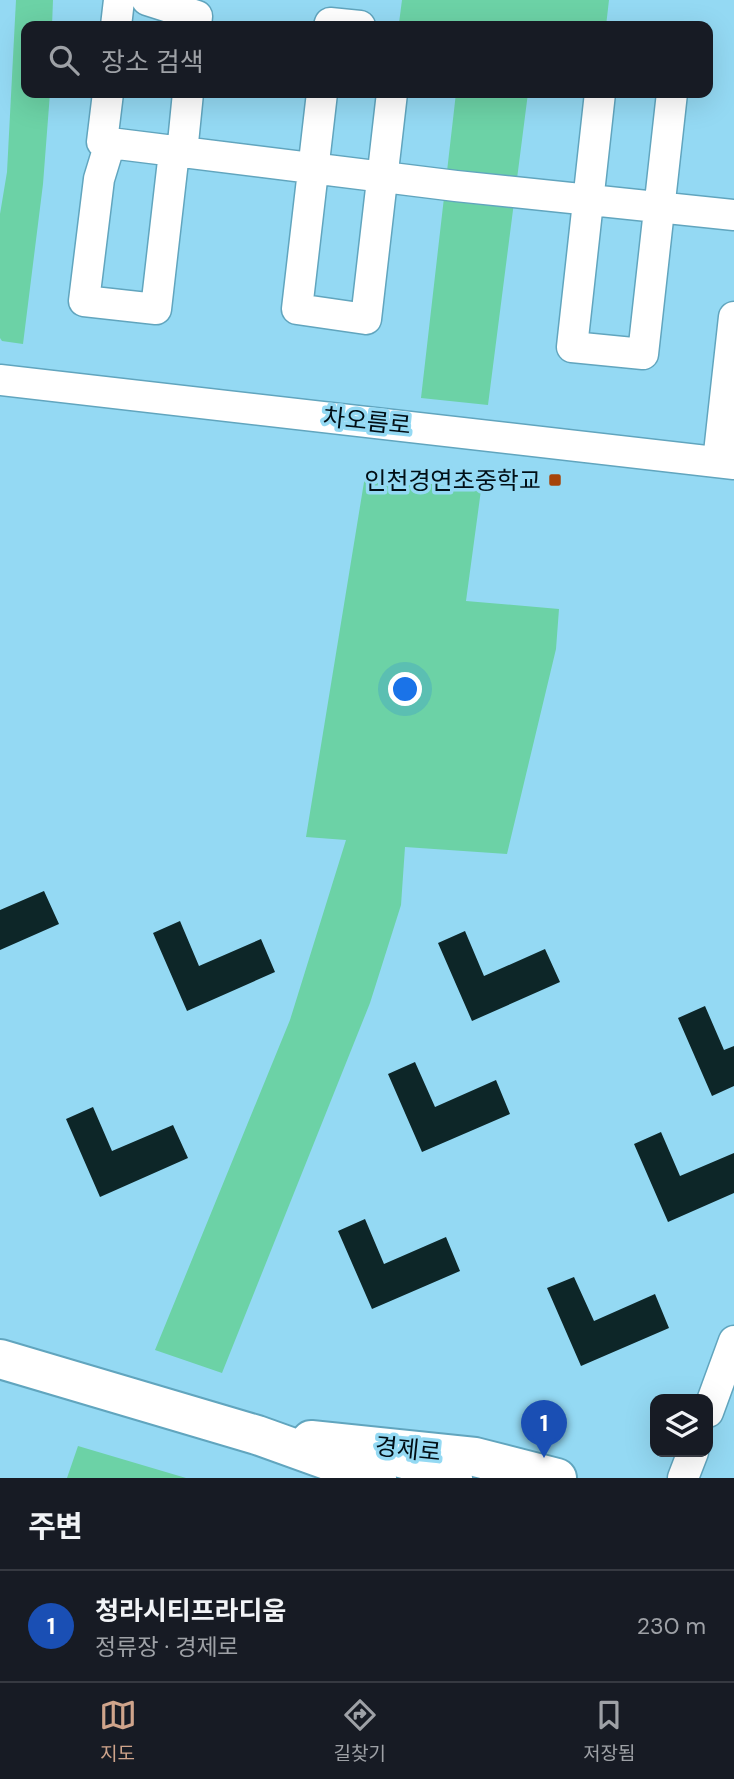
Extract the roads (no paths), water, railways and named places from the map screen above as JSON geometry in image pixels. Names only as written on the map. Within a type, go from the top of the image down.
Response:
[{"type":"main road","name":"경제로","points":[[0,1359],[257,1435],[377,1478]]},
{"type":"main road","name":"경제로","points":[[257,1435],[475,1457],[558,1478]]},
{"type":"street","points":[[117,21],[119,0]]},
{"type":"street","points":[[148,0],[197,16],[196,21]]},
{"type":"street","points":[[107,98],[102,142],[382,177],[734,215]]},
{"type":"street","points":[[110,143],[99,179],[85,302],[156,309],[187,98]]},
{"type":"street","points":[[321,98],[297,309],[366,319],[391,98]]},
{"type":"street","points":[[599,98],[572,347],[643,354],[670,98]]},
{"type":"street","points":[[726,463],[734,317]]},
{"type":"street","name":"차오름로","points":[[0,380],[726,463]]},
{"type":"street","points":[[713,1398],[734,1341]]},
{"type":"street","points":[[334,1442],[457,1478]]},
{"type":"street","points":[[683,1478],[691,1457]]},
{"type":"place","name":"인천경연초중학교","points":[[555,480]]},
{"type":"place","name":"청라시티프라디움","points":[[544,1458]]}]
